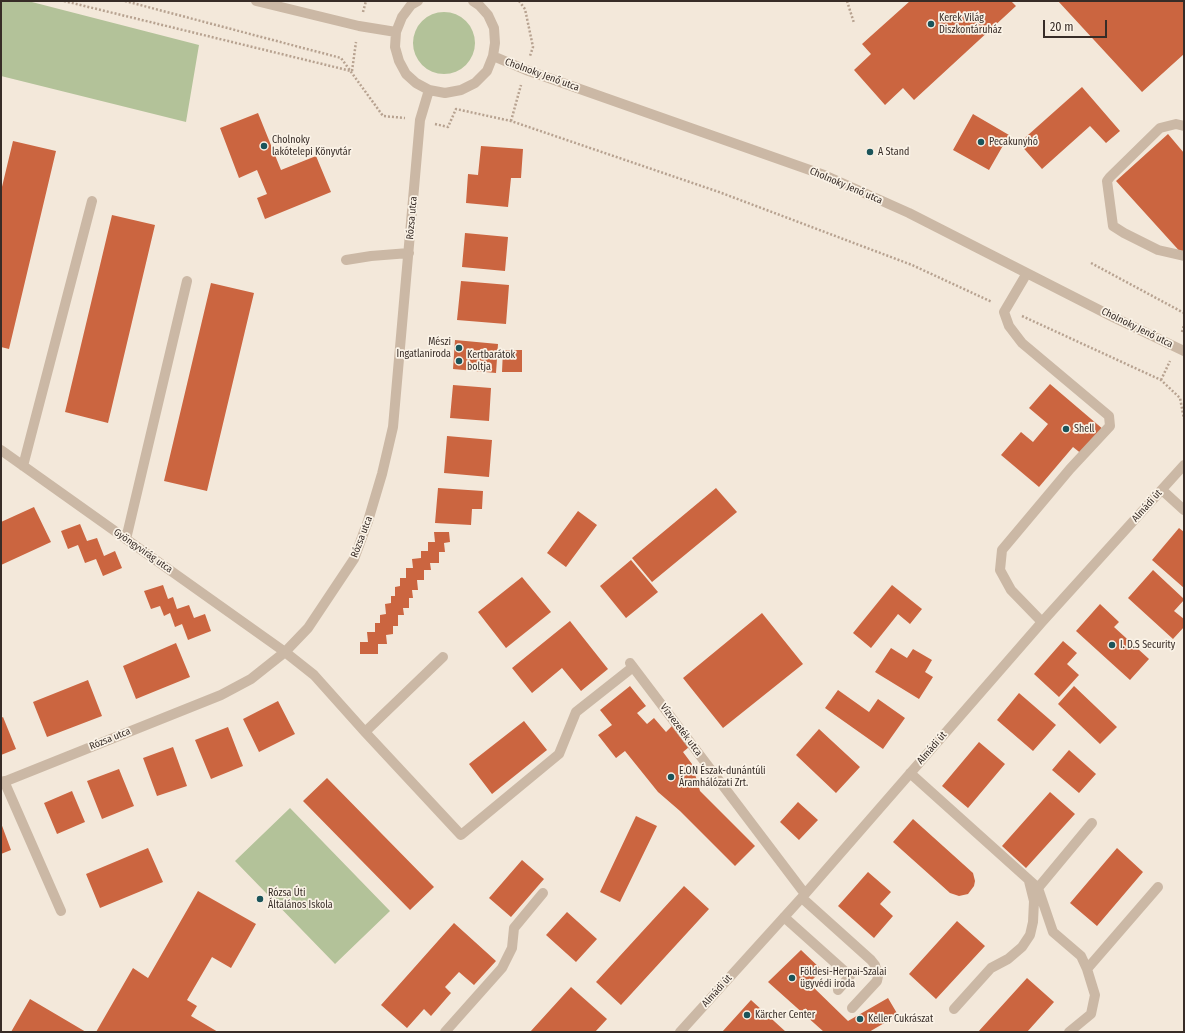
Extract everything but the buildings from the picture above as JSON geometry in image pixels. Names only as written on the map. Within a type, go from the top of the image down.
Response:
[{"type":"street","points":[[256,1],[359,26],[396,32]]},
{"type":"street","points":[[418,1],[412,5],[402,18],[396,32],[395,47],[399,61],[406,74],[416,84],[429,90],[445,93],[461,90],[475,83],[487,71],[493,56],[495,43],[494,28],[488,16],[479,5],[473,1]]},
{"type":"street","name":"Cholnoky Jenő utca","points":[[493,56],[824,176],[909,213],[1113,317],[1180,349]]},
{"type":"street","name":"Rózsa utca","points":[[3,782],[221,695],[251,679],[285,652],[308,628],[354,559],[382,474],[393,427],[420,120],[429,90]]},
{"type":"street","points":[[1184,126],[1176,124],[1160,128],[1107,181],[1113,226],[1158,250],[1184,256]]},
{"type":"street","points":[[23,466],[92,201]]},
{"type":"street","points":[[346,260],[408,253]]},
{"type":"street","points":[[1027,273],[1004,312],[1009,326],[1022,343],[1109,416],[1110,426],[1070,469],[1002,550],[1000,570],[1011,590],[1042,622]]},
{"type":"street","points":[[126,539],[187,281]]},
{"type":"street","name":"Gyöngyvirág utca","points":[[2,452],[285,652],[314,675],[364,732],[460,835],[559,754],[576,712],[632,665]]},
{"type":"street","name":"Almádi út","points":[[680,1032],[803,896],[1042,622],[1184,465]]},
{"type":"street","points":[[1162,490],[1184,510]]},
{"type":"street","points":[[364,732],[443,657]]},
{"type":"street","name":"Vízvezeték utca","points":[[632,665],[803,896],[875,965],[877,971],[877,981],[852,1008]]},
{"type":"street","points":[[910,773],[1038,888],[1053,932],[1081,956],[1087,969],[1095,995],[1091,1014],[1069,1032]]},
{"type":"street","points":[[3,782],[61,911]]},
{"type":"street","points":[[1038,888],[1092,823]]},
{"type":"street","points":[[954,1008],[991,968],[1008,959],[1022,947],[1030,935],[1033,922],[1034,902],[1029,881]]},
{"type":"street","points":[[1087,969],[1158,887]]},
{"type":"street","points":[[445,1032],[502,968],[512,948],[514,928],[543,893]]},
{"type":"street","points":[[784,917],[850,976],[838,990]]},
{"type":"path","points":[[64,1],[352,71]]},
{"type":"path","points":[[125,1],[341,58],[352,71],[383,116],[420,120],[448,127],[456,109],[511,122],[719,192],[912,265],[1161,380],[1180,398],[1184,419]]},
{"type":"path","points":[[847,1],[854,23]]},
{"type":"path","points":[[1091,262],[1184,313]]},
{"type":"path","points":[[1161,380],[1180,349]]},
{"type":"green space","points":[[1,1],[28,1],[199,45],[186,122],[1,76]]},
{"type":"green space","points":[[444,12],[461,17],[466,21],[470,26],[475,43],[470,60],[466,65],[461,69],[444,74],[427,69],[422,65],[418,60],[413,43],[418,26],[422,21],[427,17]]},
{"type":"green space","points":[[290,808],[390,911],[335,964],[235,861]]},
{"type":"place","name":"Kerek Világ Diszkontáruház","points":[[931,24]]},
{"type":"place","name":"Pecakunyhó","points":[[981,142]]},
{"type":"place","name":"Cholnoky lakótelepi Könyvtár","points":[[264,146]]},
{"type":"place","name":"A Stand","points":[[870,152]]},
{"type":"place","name":"Mészi Ingatlaniroda","points":[[459,348]]},
{"type":"place","name":"Kertbarátok boltja","points":[[459,361]]},
{"type":"place","name":"Shell","points":[[1066,429]]},
{"type":"place","name":"I. D.S Security","points":[[1112,645]]},
{"type":"place","name":"E.ON Észak-dunántúli Áramhálózati Zrt.","points":[[671,777]]},
{"type":"place","name":"Rózsa Úti Általános Iskola","points":[[260,899]]},
{"type":"place","name":"Földesi-Herpai-Szalai ügyvédi iroda","points":[[792,978]]},
{"type":"place","name":"Kärcher Center","points":[[747,1015]]},
{"type":"place","name":"Keller Cukrászat","points":[[860,1019]]}]
